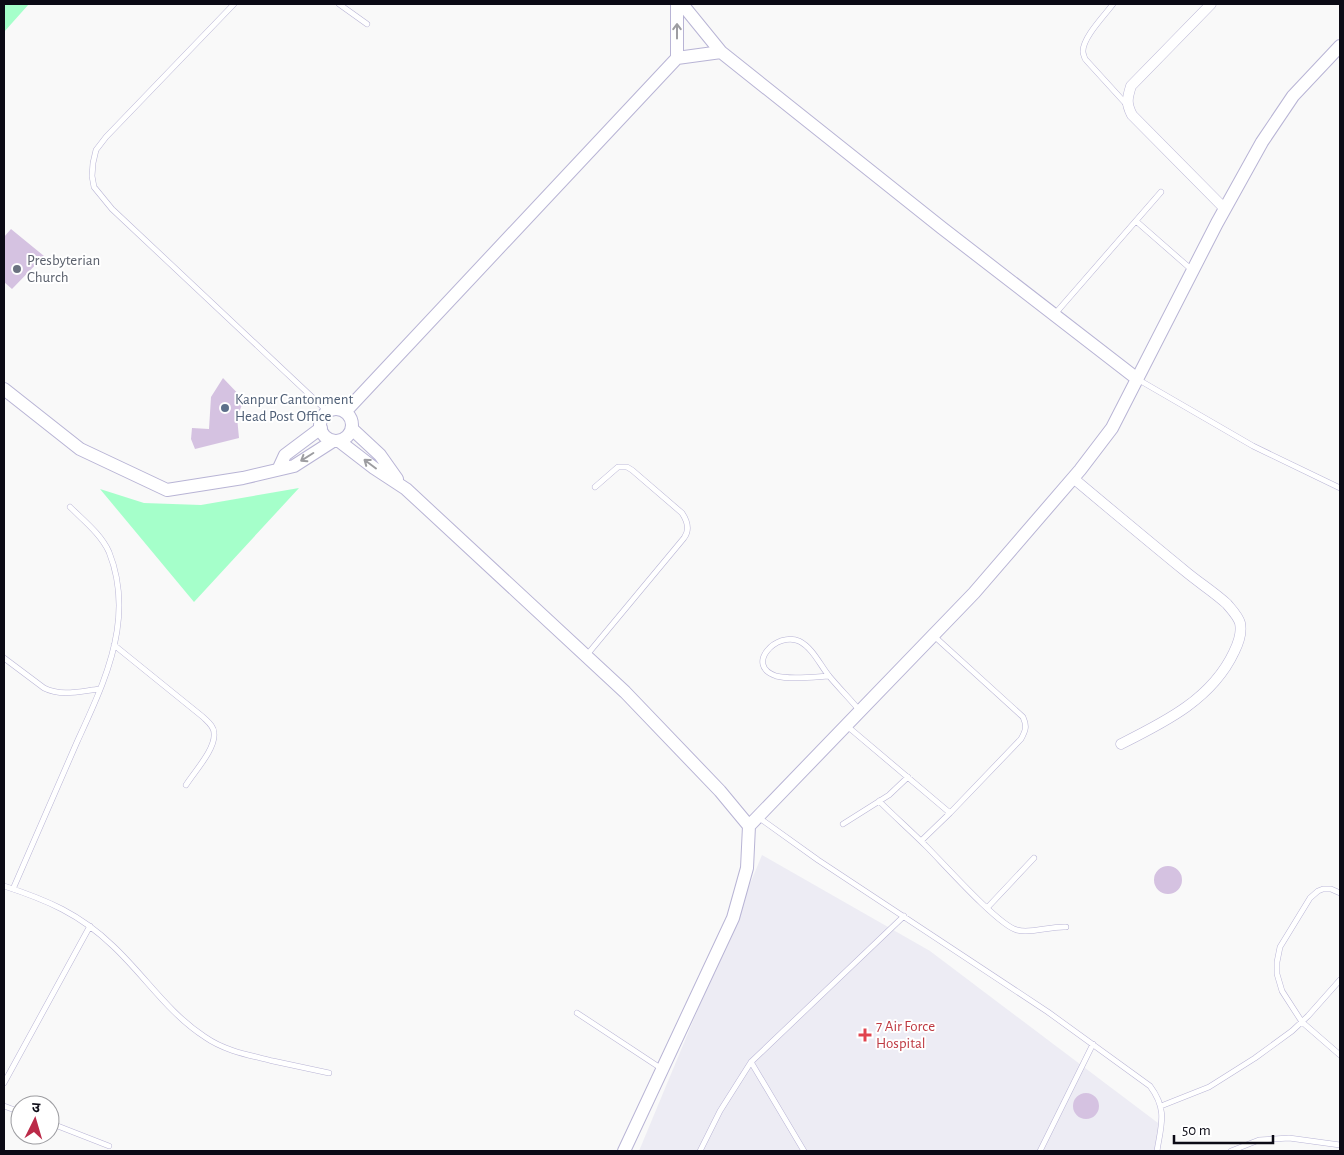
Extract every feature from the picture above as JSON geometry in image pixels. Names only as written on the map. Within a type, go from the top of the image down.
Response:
[{"type":"street","points":[[677,4],[677,58]]},
{"type":"street","points":[[682,4],[721,52],[934,222],[1136,378]]},
{"type":"street","points":[[1211,4],[1131,86],[1127,105],[1132,115],[1224,208]]},
{"type":"street","points":[[624,1151],[734,918],[747,868],[749,826],[974,593],[1073,478],[1112,428],[1224,208],[1262,142],[1293,96],[1340,46]]},
{"type":"street","points":[[345,412],[677,58],[721,52]]},
{"type":"street","points":[[4,389],[80,449],[167,490],[243,478],[294,466],[336,441],[345,438],[349,434],[352,422],[345,412],[339,410],[328,412],[321,422],[323,434],[336,441],[401,485],[625,692],[720,791],[749,826]]},
{"type":"street","points":[[279,468],[285,455],[321,428]]},
{"type":"street","points":[[352,428],[380,455],[401,485]]},
{"type":"street","points":[[1073,478],[1227,604],[1240,623],[1237,646],[1228,666],[1216,681],[1190,704],[1156,727],[1121,744]]},
{"type":"lane","points":[[234,4],[106,137],[96,150],[92,163],[94,188],[112,209],[328,412]]},
{"type":"lane","points":[[339,4],[367,24]]},
{"type":"lane","points":[[1113,4],[1090,33],[1084,44],[1083,52],[1086,60],[1127,105]]},
{"type":"lane","points":[[1054,315],[1161,192]]},
{"type":"lane","points":[[1136,221],[1192,270]]},
{"type":"lane","points":[[1136,378],[1253,446],[1340,488]]},
{"type":"lane","points":[[585,656],[684,538],[688,530],[687,522],[682,514],[628,467],[618,467],[596,487]]},
{"type":"lane","points":[[13,889],[107,672],[118,631],[118,596],[114,566],[101,538],[70,507]]},
{"type":"lane","points":[[921,841],[1021,739],[1026,728],[1026,722],[1023,717],[933,636]]},
{"type":"lane","points":[[829,676],[792,678],[775,675],[766,670],[763,656],[769,648],[782,640],[799,641],[811,651],[829,676],[860,711]]},
{"type":"lane","points":[[114,645],[212,726],[214,733],[210,750],[186,785]]},
{"type":"lane","points":[[4,658],[51,692],[63,693],[100,689]]},
{"type":"lane","points":[[846,726],[950,813]]},
{"type":"lane","points":[[843,824],[898,788],[908,777]]},
{"type":"lane","points":[[880,801],[1002,922],[1011,928],[1026,931],[1057,926],[1066,927]]},
{"type":"lane","points":[[758,817],[1040,1007],[1150,1086],[1161,1106],[1162,1118],[1157,1151]]},
{"type":"lane","points":[[987,908],[1034,858]]},
{"type":"lane","points":[[4,886],[51,903],[68,911],[90,926],[122,955],[168,1007],[206,1038],[236,1052],[329,1072]]},
{"type":"lane","points":[[1340,893],[1331,889],[1323,889],[1310,898],[1280,947],[1277,962],[1277,974],[1282,991],[1302,1022],[1340,1056]]},
{"type":"lane","points":[[700,1151],[720,1111],[751,1062],[904,916]]},
{"type":"lane","points":[[4,1083],[90,926]]},
{"type":"lane","points":[[1161,1106],[1210,1087],[1233,1073],[1292,1031],[1340,980]]},
{"type":"lane","points":[[577,1013],[663,1070]]},
{"type":"lane","points":[[1040,1151],[1093,1044]]},
{"type":"lane","points":[[751,1062],[804,1151]]},
{"type":"lane","points":[[60,1127],[110,1146]]},
{"type":"lane","points":[[1232,1151],[1259,1140],[1279,1138],[1340,1145]]},
{"type":"shaded area","name":"7 Air Force Hospital","points":[[762,855],[930,951],[1158,1123],[1158,1151],[639,1151]]},
{"type":"green space","points":[[4,4],[29,4],[4,32]]},
{"type":"green space","points":[[299,488],[194,602],[100,489],[144,503],[201,505]]},
{"type":"building","name":"Presbyterian Church","points":[[11,229],[44,256],[12,289],[4,282],[4,237]]},
{"type":"building","name":"Kanpur Cantonment Head Post Office","points":[[223,378],[244,400],[237,417],[239,438],[195,449],[191,439],[192,428],[209,429],[211,397]]},
{"type":"building","points":[[1168,866],[1178,870],[1182,880],[1178,890],[1168,894],[1158,890],[1154,880],[1158,870]]},
{"type":"building","points":[[1086,1093],[1095,1097],[1099,1106],[1095,1115],[1086,1119],[1077,1115],[1073,1106],[1077,1097]]},
{"type":"place","name":"Presbyterian Church","points":[[17,269]]},
{"type":"place","name":"Kanpur Cantonment Head Post Office","points":[[225,408]]},
{"type":"place","name":"7 Air Force Hospital","points":[[865,1035]]}]
